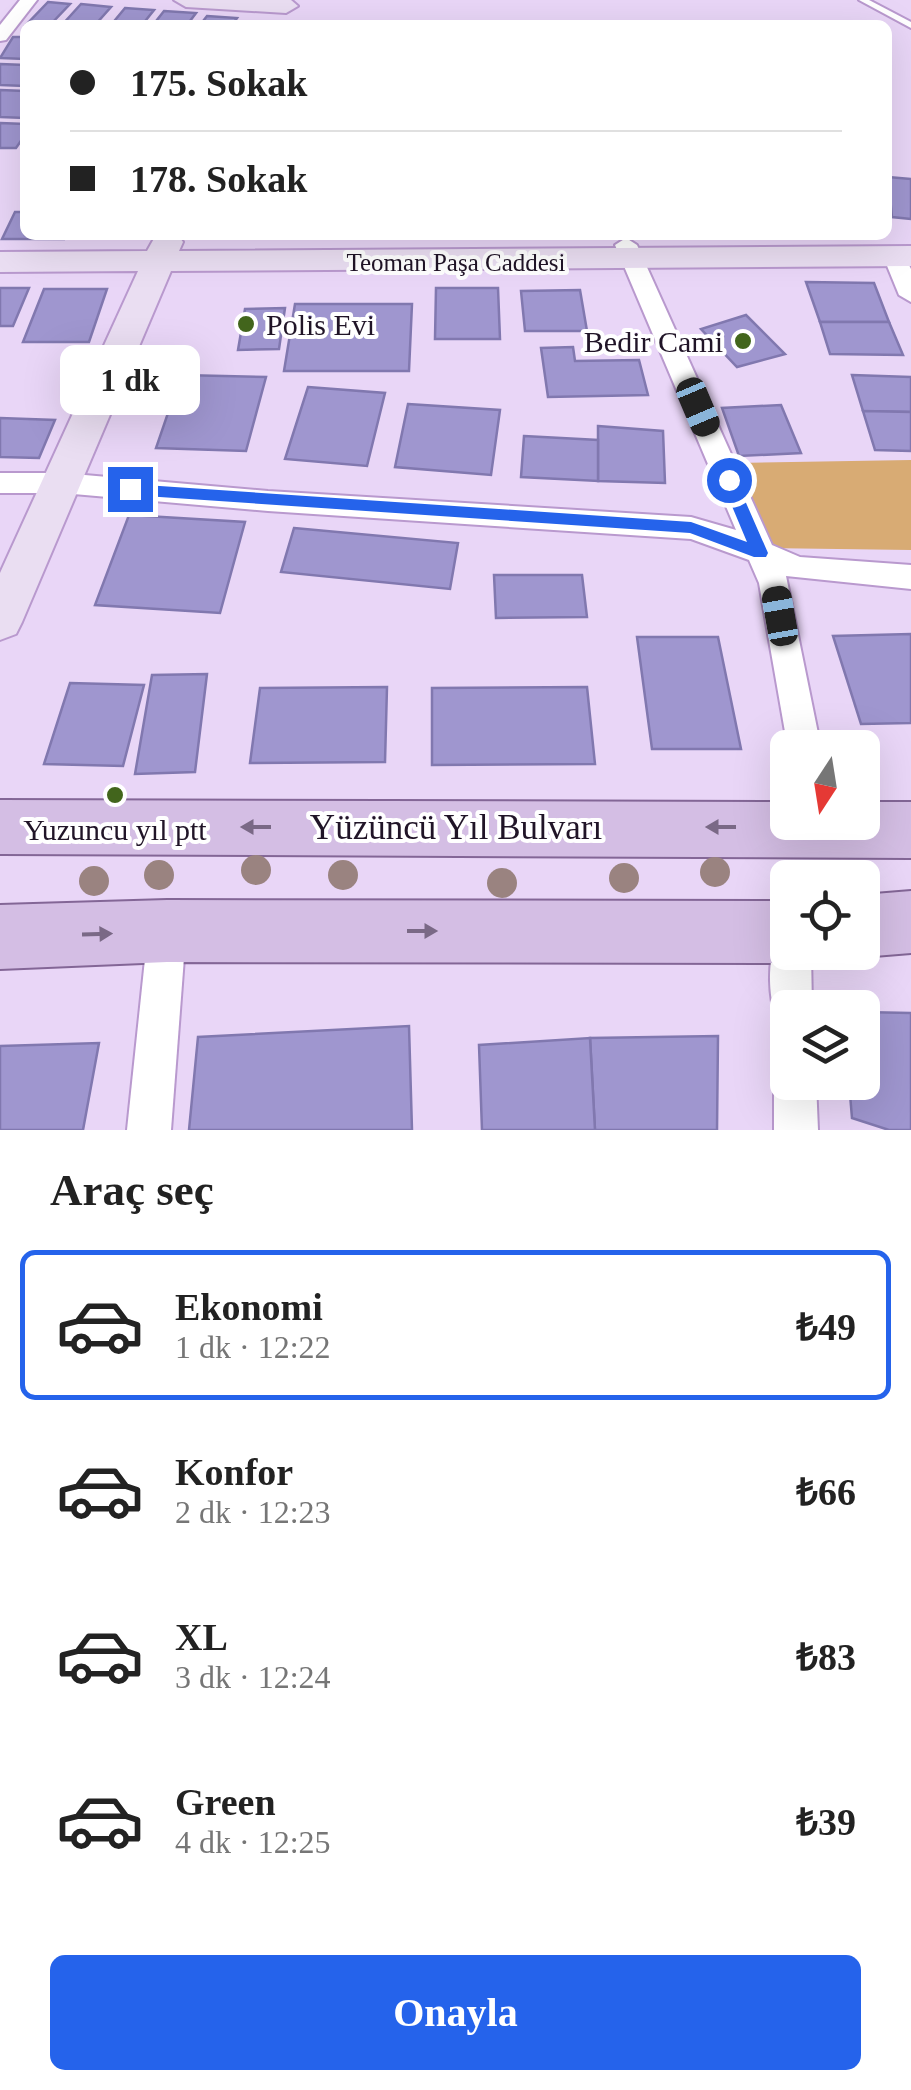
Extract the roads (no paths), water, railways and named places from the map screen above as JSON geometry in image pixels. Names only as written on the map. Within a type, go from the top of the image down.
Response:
[{"type":"main road","name":"Yüzüncü Yıl Bulvarı","points":[[0,827],[770,825]]},
{"type":"main road","name":"Yüzüncü Yıl Bulvarı","points":[[880,827],[905,828]]},
{"type":"main road","points":[[880,925],[911,922]]},
{"type":"main road","points":[[0,937],[167,931],[770,932]]},
{"type":"street","points":[[0,36],[28,0]]},
{"type":"street","points":[[186,0],[284,10]]},
{"type":"street","points":[[0,622],[164,249]]},
{"type":"street","name":"Teoman Paşa Caddesi","points":[[0,262],[164,249],[903,256]]},
{"type":"street","points":[[631,253],[774,583],[801,730]]},
{"type":"street","points":[[903,256],[911,294]]},
{"type":"street","points":[[0,483],[62,484],[691,528],[797,568],[911,577]]},
{"type":"street","points":[[149,1130],[167,931]]},
{"type":"street","points":[[795,1100],[796,1130]]},
{"type":"lane","points":[[863,0],[911,25]]},
{"type":"place","name":"Polis Evi","points":[[246,324]]},
{"type":"place","name":"Bedir Cami","points":[[743,341]]},
{"type":"place","name":"Yuzuncu yıl ptt","points":[[115,795]]}]
